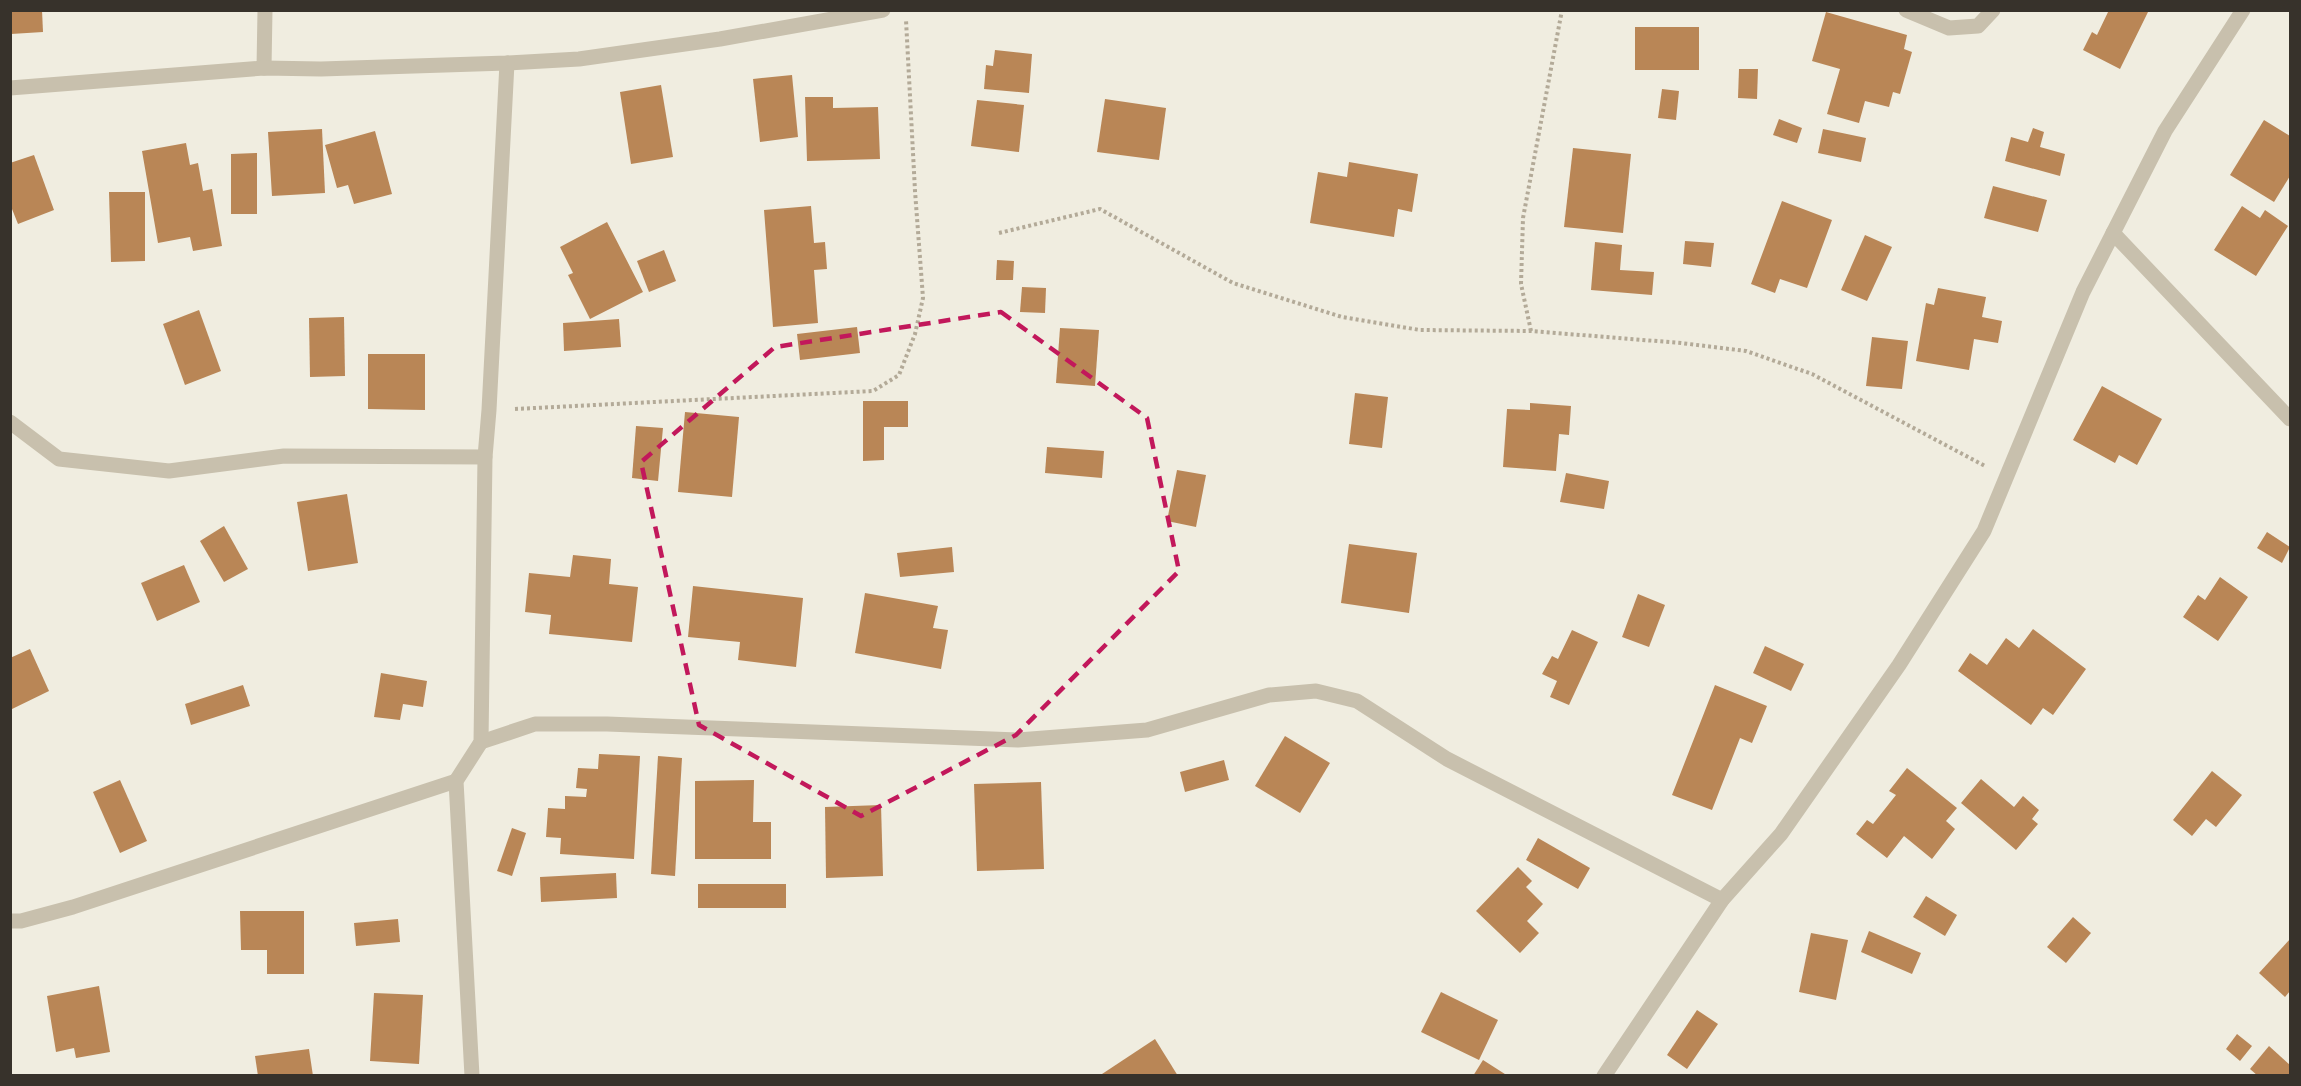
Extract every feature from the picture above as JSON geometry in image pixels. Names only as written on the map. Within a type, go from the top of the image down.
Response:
[{"type":"street","points":[[264,69],[265,10]]},
{"type":"street","points":[[10,88],[264,69],[321,69],[579,59],[685,44],[884,10]]},
{"type":"street","points":[[1906,10],[1949,28],[1978,26],[1993,10]]},
{"type":"street","points":[[1604,1076],[1722,900],[1781,834],[1899,665],[1984,531],[2083,292],[2165,131],[2242,10]]},
{"type":"street","points":[[472,1076],[456,781],[481,742],[485,456],[507,63]]},
{"type":"street","points":[[2113,233],[2290,419]]},
{"type":"street","points":[[10,422],[59,459],[169,471],[284,456],[485,456]]},
{"type":"street","points":[[481,742],[535,724],[607,724],[1018,740],[1147,730],[1269,695],[1316,691],[1357,701],[1447,759],[1722,900]]},
{"type":"street","points":[[10,921],[21,921],[73,907],[456,781]]},
{"type":"path","points":[[489,410],[873,391],[899,375],[915,334],[923,298],[906,10]]},
{"type":"path","points":[[1531,330],[1521,284],[1523,218],[1562,10]]},
{"type":"path","points":[[999,233],[1100,208],[1233,283],[1342,317],[1420,330],[1531,330],[1746,351],[1812,374],[2007,478]]},
{"type":"highlighted area","points":[[1001,312],[1147,418],[1179,571],[1016,735],[861,816],[699,725],[641,462],[775,347]]},
{"type":"building","points":[[10,10],[42,10],[43,32],[11,34]]},
{"type":"building","points":[[2109,10],[2148,12],[2120,69],[2083,50],[2092,32],[2097,35]]},
{"type":"building","points":[[1826,12],[1907,35],[1904,49],[1912,52],[1900,94],[1893,92],[1889,107],[1865,101],[1859,123],[1827,114],[1840,69],[1812,61]]},
{"type":"building","points":[[1635,27],[1699,27],[1699,70],[1635,70]]},
{"type":"building","points":[[995,50],[1032,54],[1029,93],[984,89],[986,65],[993,66]]},
{"type":"building","points":[[1739,69],[1758,69],[1757,99],[1738,98]]},
{"type":"building","points":[[792,75],[798,137],[760,142],[753,79]]},
{"type":"building","points":[[661,85],[673,157],[631,164],[620,92]]},
{"type":"building","points":[[1662,89],[1679,91],[1676,120],[1658,118]]},
{"type":"building","points":[[805,97],[833,97],[833,108],[878,107],[880,159],[807,161]]},
{"type":"building","points":[[1105,99],[1166,108],[1159,160],[1097,152]]},
{"type":"building","points":[[977,100],[1024,105],[1019,152],[971,146]]},
{"type":"building","points":[[1779,119],[1802,128],[1797,143],[1773,135]]},
{"type":"building","points":[[2264,120],[2290,136],[2290,176],[2274,202],[2230,175]]},
{"type":"building","points":[[2033,128],[2044,132],[2040,147],[2065,154],[2060,176],[2005,161],[2011,137],[2028,142]]},
{"type":"building","points":[[322,129],[325,193],[272,196],[268,132]]},
{"type":"building","points":[[1823,129],[1866,138],[1861,162],[1818,153]]},
{"type":"building","points":[[375,131],[392,194],[354,204],[348,185],[337,188],[325,145]]},
{"type":"building","points":[[186,143],[190,165],[198,163],[203,191],[212,189],[222,246],[193,251],[190,237],[158,243],[142,151]]},
{"type":"building","points":[[1573,148],[1631,154],[1623,233],[1564,227]]},
{"type":"building","points":[[257,153],[257,214],[231,214],[231,154]]},
{"type":"building","points":[[34,155],[54,210],[18,224],[10,204],[10,163]]},
{"type":"building","points":[[1349,162],[1418,174],[1412,212],[1398,209],[1394,237],[1310,223],[1318,172],[1347,177]]},
{"type":"building","points":[[1993,186],[2047,200],[2038,232],[1984,218]]},
{"type":"building","points":[[109,192],[145,192],[145,261],[111,262]]},
{"type":"building","points":[[1782,201],[1832,220],[1807,288],[1780,279],[1775,293],[1751,284]]},
{"type":"building","points":[[811,206],[814,243],[825,242],[827,269],[814,270],[818,323],[773,327],[764,210]]},
{"type":"building","points":[[2242,206],[2260,218],[2265,210],[2288,226],[2256,276],[2214,250]]},
{"type":"building","points":[[607,222],[643,292],[590,319],[568,275],[573,273],[560,247]]},
{"type":"building","points":[[1865,235],[1892,247],[1867,301],[1841,290]]},
{"type":"building","points":[[1685,241],[1714,243],[1711,267],[1683,264]]},
{"type":"building","points":[[1595,242],[1622,245],[1620,270],[1654,272],[1652,295],[1591,290]]},
{"type":"building","points":[[664,250],[676,281],[649,292],[637,261]]},
{"type":"building","points":[[997,260],[1014,261],[1013,280],[996,280]]},
{"type":"building","points":[[1022,287],[1046,288],[1045,313],[1020,312]]},
{"type":"building","points":[[1938,288],[1986,297],[1982,317],[2002,321],[1998,343],[1974,339],[1969,370],[1916,361],[1926,303],[1934,305]]},
{"type":"building","points":[[199,310],[221,371],[185,385],[163,324]]},
{"type":"building","points":[[344,317],[345,376],[310,377],[309,318]]},
{"type":"building","points":[[619,319],[621,347],[564,351],[563,323]]},
{"type":"building","points":[[857,327],[860,353],[800,360],[797,334]]},
{"type":"building","points":[[1060,328],[1099,330],[1095,386],[1056,383]]},
{"type":"building","points":[[1872,337],[1908,341],[1902,389],[1866,386]]},
{"type":"building","points":[[368,354],[425,354],[425,410],[368,409]]},
{"type":"building","points":[[2102,386],[2162,419],[2137,465],[2119,455],[2115,463],[2073,440]]},
{"type":"building","points":[[1355,393],[1388,397],[1382,448],[1349,444]]},
{"type":"building","points":[[863,401],[908,401],[908,427],[884,427],[884,460],[863,461]]},
{"type":"building","points":[[1530,403],[1571,406],[1569,435],[1559,434],[1556,471],[1503,467],[1507,409],[1530,410]]},
{"type":"building","points":[[685,412],[739,417],[732,497],[678,492]]},
{"type":"building","points":[[636,426],[663,428],[658,481],[632,478]]},
{"type":"building","points":[[1047,447],[1104,451],[1102,478],[1045,473]]},
{"type":"building","points":[[1177,470],[1206,475],[1196,527],[1167,521]]},
{"type":"building","points":[[1566,473],[1609,481],[1604,509],[1560,502]]},
{"type":"building","points":[[347,494],[358,563],[308,571],[297,502]]},
{"type":"building","points":[[224,526],[248,569],[224,582],[200,541]]},
{"type":"building","points":[[2267,532],[2290,547],[2282,563],[2257,548]]},
{"type":"building","points":[[1349,544],[1417,553],[1409,613],[1341,603]]},
{"type":"building","points":[[952,547],[954,572],[900,577],[897,553]]},
{"type":"building","points":[[573,555],[611,559],[609,584],[638,587],[632,642],[549,634],[551,615],[525,612],[529,573],[570,577]]},
{"type":"building","points":[[184,565],[200,602],[157,621],[141,583]]},
{"type":"building","points":[[2220,577],[2248,597],[2218,641],[2183,617],[2198,595],[2205,600]]},
{"type":"building","points":[[693,586],[803,598],[796,667],[738,660],[740,642],[688,637]]},
{"type":"building","points":[[865,593],[938,606],[933,628],[948,630],[941,669],[855,653]]},
{"type":"building","points":[[1638,594],[1665,605],[1649,647],[1622,637]]},
{"type":"building","points":[[2033,629],[2086,669],[2053,715],[2043,708],[2031,725],[1958,671],[1970,653],[1987,665],[2006,638],[2019,648]]},
{"type":"building","points":[[1572,630],[1598,642],[1569,705],[1550,697],[1557,681],[1542,674],[1552,656],[1558,659]]},
{"type":"building","points":[[1765,646],[1804,664],[1791,691],[1753,673]]},
{"type":"building","points":[[30,649],[49,691],[10,710],[10,658]]},
{"type":"building","points":[[381,673],[427,681],[423,707],[403,704],[400,720],[374,717]]},
{"type":"building","points":[[243,685],[250,706],[191,725],[185,704]]},
{"type":"building","points":[[1715,685],[1767,706],[1752,743],[1740,738],[1712,810],[1672,795]]},
{"type":"building","points":[[1285,736],[1330,763],[1300,813],[1255,786]]},
{"type":"building","points":[[599,754],[640,756],[634,859],[560,854],[561,838],[546,837],[548,808],[565,809],[565,796],[586,797],[587,789],[576,788],[578,768],[598,769]]},
{"type":"building","points":[[658,756],[682,758],[675,876],[651,874]]},
{"type":"building","points":[[1224,760],[1229,780],[1185,792],[1180,772]]},
{"type":"building","points":[[1907,768],[1957,808],[1946,821],[1955,829],[1932,859],[1904,836],[1887,858],[1856,834],[1867,820],[1873,824],[1896,795],[1889,791]]},
{"type":"building","points":[[2212,771],[2242,795],[2216,827],[2206,819],[2192,836],[2173,820]]},
{"type":"building","points":[[1981,779],[2014,807],[2023,796],[2039,810],[2032,819],[2038,824],[2016,850],[1961,803]]},
{"type":"building","points":[[120,780],[147,841],[120,853],[93,792]]},
{"type":"building","points":[[754,780],[753,822],[771,822],[771,859],[695,859],[695,781]]},
{"type":"building","points":[[1041,782],[1044,869],[977,871],[974,784]]},
{"type":"building","points":[[881,805],[883,876],[826,878],[825,807]]},
{"type":"building","points":[[512,828],[526,833],[512,876],[497,871]]},
{"type":"building","points":[[1538,838],[1590,868],[1578,889],[1526,860]]},
{"type":"building","points":[[1518,867],[1532,881],[1526,887],[1543,904],[1527,921],[1539,933],[1520,953],[1476,911]]},
{"type":"building","points":[[616,873],[617,898],[541,902],[540,877]]},
{"type":"building","points":[[698,884],[786,884],[786,908],[698,908]]},
{"type":"building","points":[[1926,896],[1957,915],[1945,936],[1913,917]]},
{"type":"building","points":[[240,911],[304,911],[304,974],[267,974],[267,950],[241,950]]},
{"type":"building","points":[[2073,917],[2091,933],[2066,963],[2047,947]]},
{"type":"building","points":[[398,919],[400,942],[356,946],[354,923]]},
{"type":"building","points":[[1869,931],[1921,953],[1912,974],[1861,952]]},
{"type":"building","points":[[1811,933],[1848,940],[1836,1000],[1799,992]]},
{"type":"building","points":[[2290,939],[2290,991],[2285,997],[2259,973]]},
{"type":"building","points":[[99,986],[110,1052],[76,1058],[74,1048],[56,1052],[47,996]]},
{"type":"building","points":[[1441,992],[1498,1020],[1479,1060],[1421,1032]]},
{"type":"building","points":[[374,993],[423,995],[419,1064],[370,1061]]},
{"type":"building","points":[[1697,1010],[1718,1024],[1687,1069],[1667,1055]]},
{"type":"building","points":[[2237,1034],[2252,1046],[2240,1061],[2226,1049]]},
{"type":"building","points":[[1155,1039],[1178,1076],[1099,1076]]},
{"type":"building","points":[[2269,1046],[2290,1065],[2290,1076],[2258,1076],[2250,1069]]},
{"type":"building","points":[[309,1049],[313,1076],[258,1076],[255,1056]]},
{"type":"building","points":[[1483,1060],[1508,1076],[1473,1076]]}]
